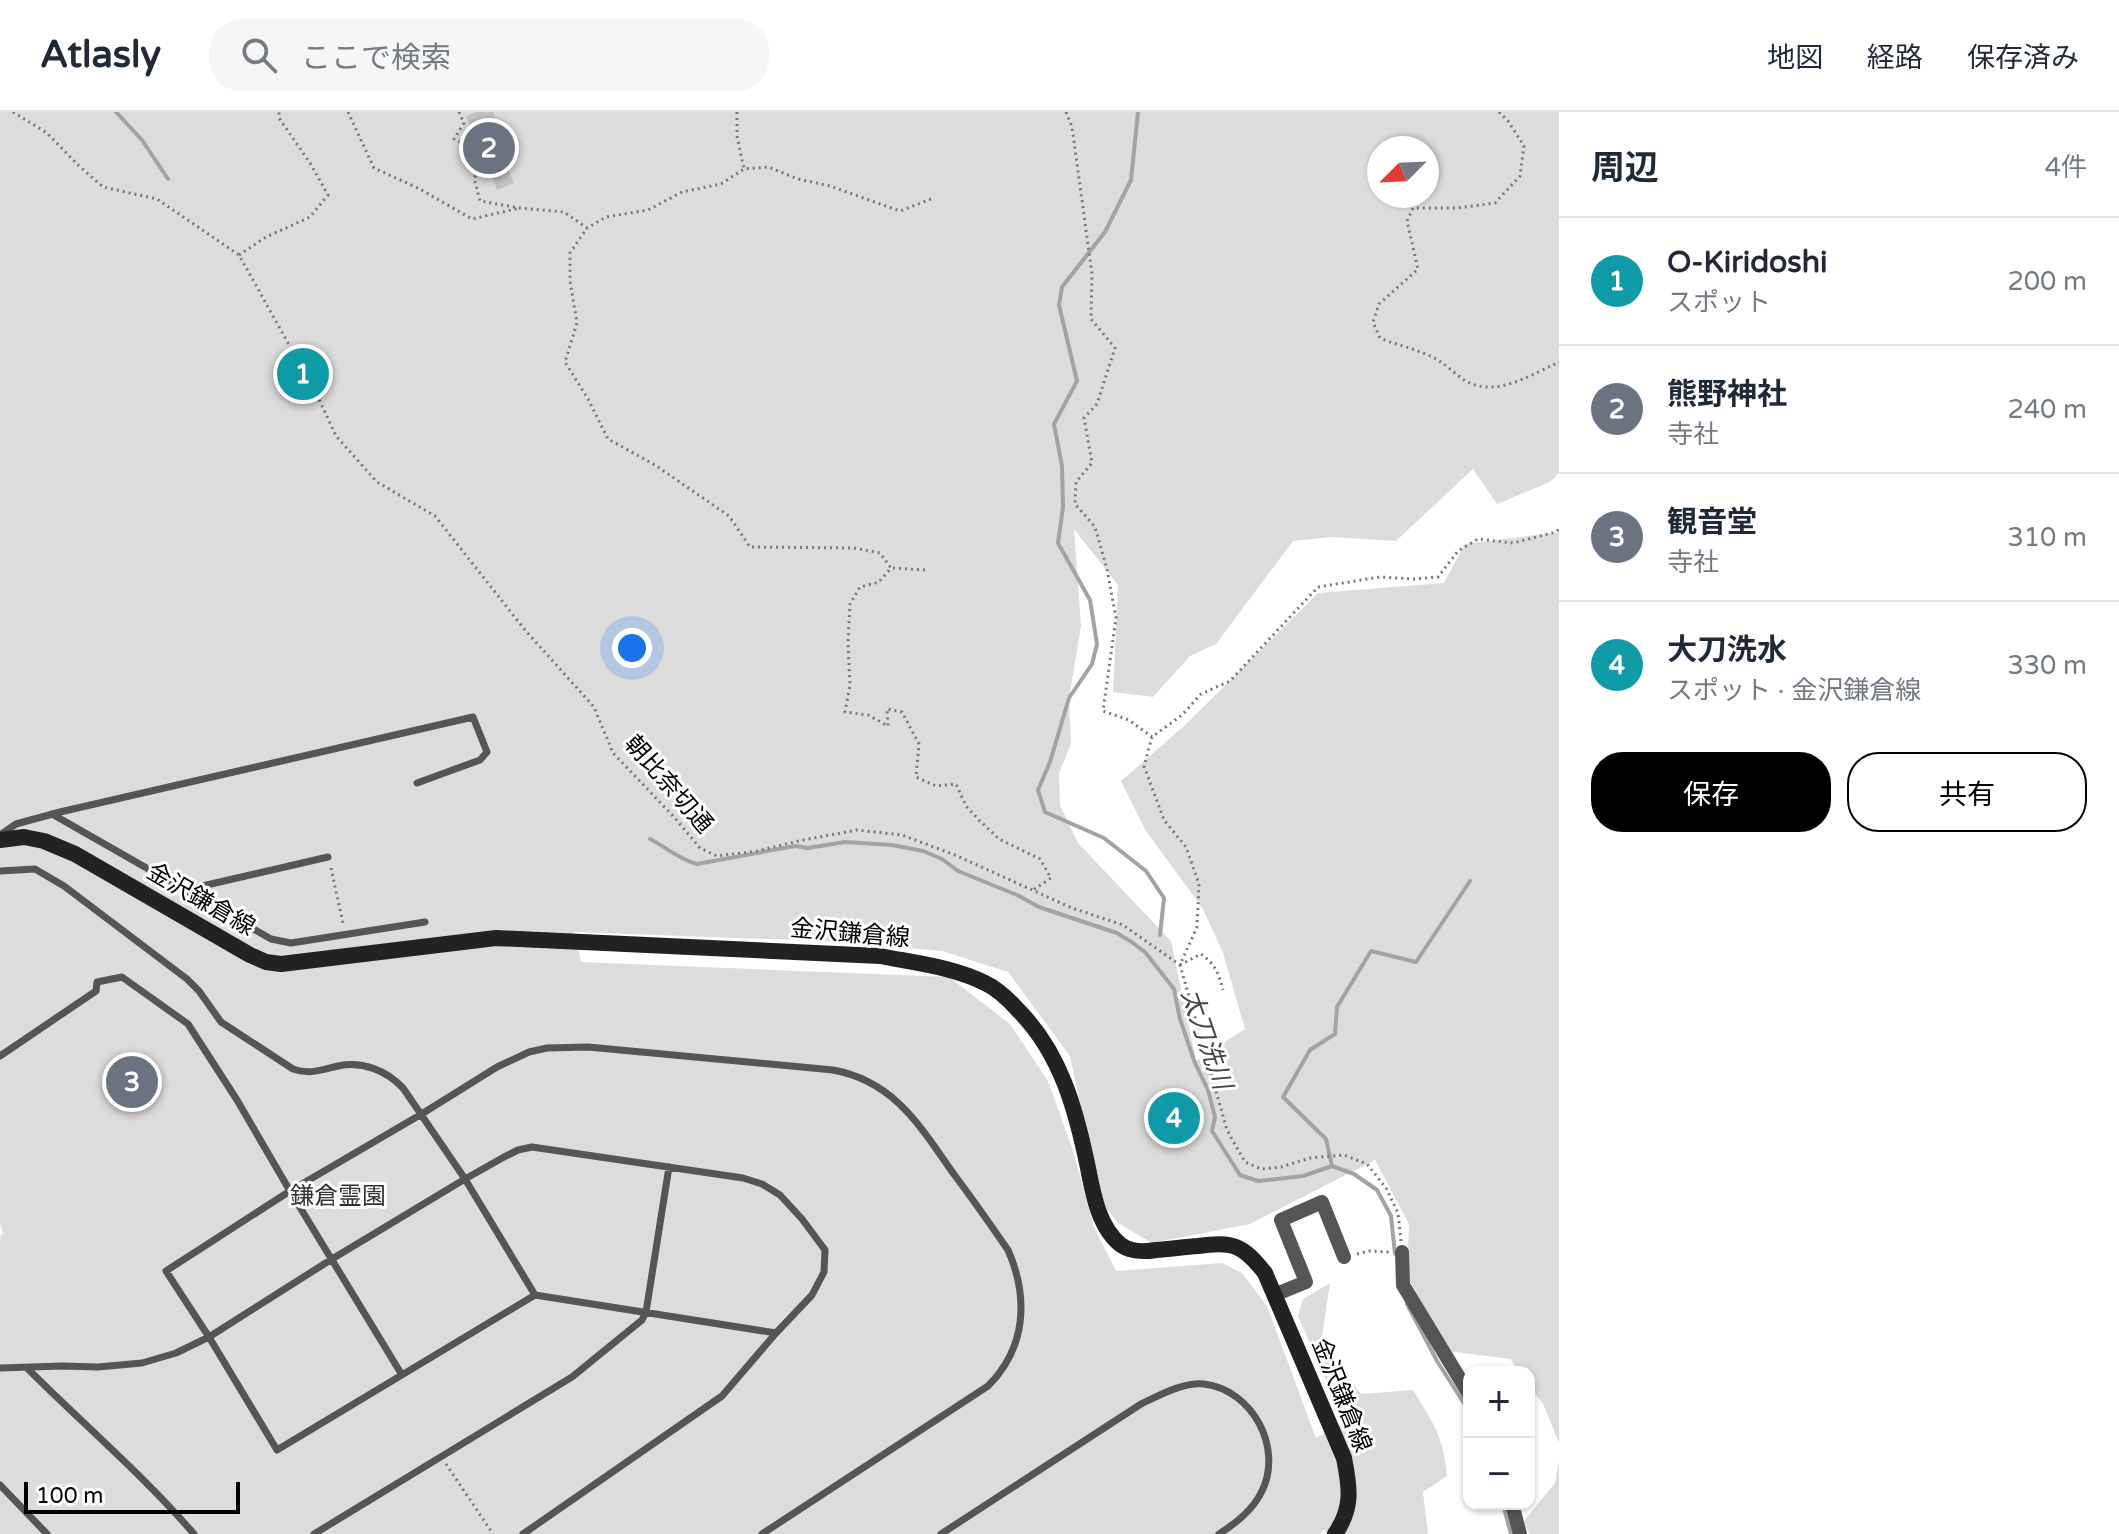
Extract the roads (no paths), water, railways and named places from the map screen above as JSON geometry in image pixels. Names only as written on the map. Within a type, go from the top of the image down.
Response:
[{"type":"main road","name":"金沢鎌倉線","points":[[0,838],[24,837],[44,841],[75,854],[266,962],[312,961],[496,938],[880,956],[942,968],[987,984],[1008,999],[1041,1035],[1058,1065],[1081,1137],[1091,1185],[1104,1224],[1115,1238],[1127,1248],[1143,1252],[1218,1242],[1247,1252],[1265,1273],[1344,1458],[1349,1505],[1344,1521],[1335,1534]]},
{"type":"street","points":[[1274,1295],[1306,1282],[1281,1220],[1322,1202],[1344,1257]]},
{"type":"street","points":[[1402,1252],[1403,1285],[1463,1384]]},
{"type":"street","points":[[1514,1510],[1520,1534]]},
{"type":"lane","points":[[0,838],[16,824],[52,814],[473,717],[487,752],[480,760],[417,783]]},
{"type":"lane","points":[[52,814],[271,939],[291,943],[425,922]]},
{"type":"lane","points":[[185,890],[328,857]]},
{"type":"lane","points":[[0,871],[35,869],[64,886],[187,979],[221,1022],[282,1062],[303,1073],[353,1064],[392,1077],[403,1088],[465,1179],[535,1295]]},
{"type":"lane","points":[[0,1056],[96,991],[97,982],[122,977],[188,1024],[402,1375]]},
{"type":"lane","points":[[762,1534],[988,1386],[1001,1373],[1017,1342],[1021,1306],[1019,1285],[1016,1267],[1008,1250],[909,1111],[881,1088],[849,1073],[565,1046],[547,1048],[513,1059],[290,1191],[166,1271],[277,1450],[535,1295],[776,1333]]},
{"type":"lane","points":[[0,1368],[98,1367],[142,1363],[176,1353],[209,1337],[465,1179],[511,1153],[532,1147],[743,1178],[762,1184],[780,1195],[825,1250],[824,1272],[812,1295],[722,1396],[523,1534]]},
{"type":"lane","points":[[314,1534],[572,1377],[642,1320],[646,1312],[669,1167]]},
{"type":"lane","points":[[27,1368],[194,1534]]},
{"type":"lane","points":[[941,1534],[1141,1404],[1171,1389],[1203,1384],[1231,1393],[1247,1405],[1265,1435],[1270,1464],[1262,1492],[1241,1519],[1219,1534]]},
{"type":"lane","points":[[0,1485],[47,1534]]},
{"type":"waterway","points":[[116,112],[142,140],[168,179]]},
{"type":"waterway","points":[[1138,112],[1131,180],[1105,232],[1062,287],[1059,305],[1077,381],[1054,424],[1062,466],[1063,507],[1058,543],[1090,600],[1097,644],[1092,664],[1069,698],[1050,762],[1038,790],[1045,812],[1104,838],[1146,871],[1164,898],[1160,935]]},
{"type":"waterway","name":"太刀洗川","points":[[650,839],[697,864],[795,846],[808,848],[845,842],[892,845],[923,851],[942,859],[958,871],[1039,907],[1117,933],[1145,952],[1174,989],[1180,1019],[1208,1090],[1215,1117],[1212,1131],[1240,1175],[1258,1181],[1303,1176],[1332,1166],[1354,1174],[1377,1190],[1391,1216],[1395,1254]]},
{"type":"waterway","points":[[1332,1166],[1326,1139],[1283,1097],[1310,1050],[1335,1034],[1337,1007],[1371,951],[1416,962],[1470,881]]},
{"type":"waterway","name":"太刀洗川","points":[[1407,1304],[1463,1402]]},
{"type":"waterway","name":"太刀洗川","points":[[1505,1510],[1511,1534]]},
{"type":"place","name":"熊野神社","points":[[489,148]]},
{"type":"place","name":"O-Kiridoshi","points":[[303,374]]},
{"type":"place","name":"観音堂","points":[[132,1082]]},
{"type":"place","name":"大刀洗水","points":[[1174,1118]]},
{"type":"park label","name":"鎌倉霊園","points":[[338,1196]]}]
